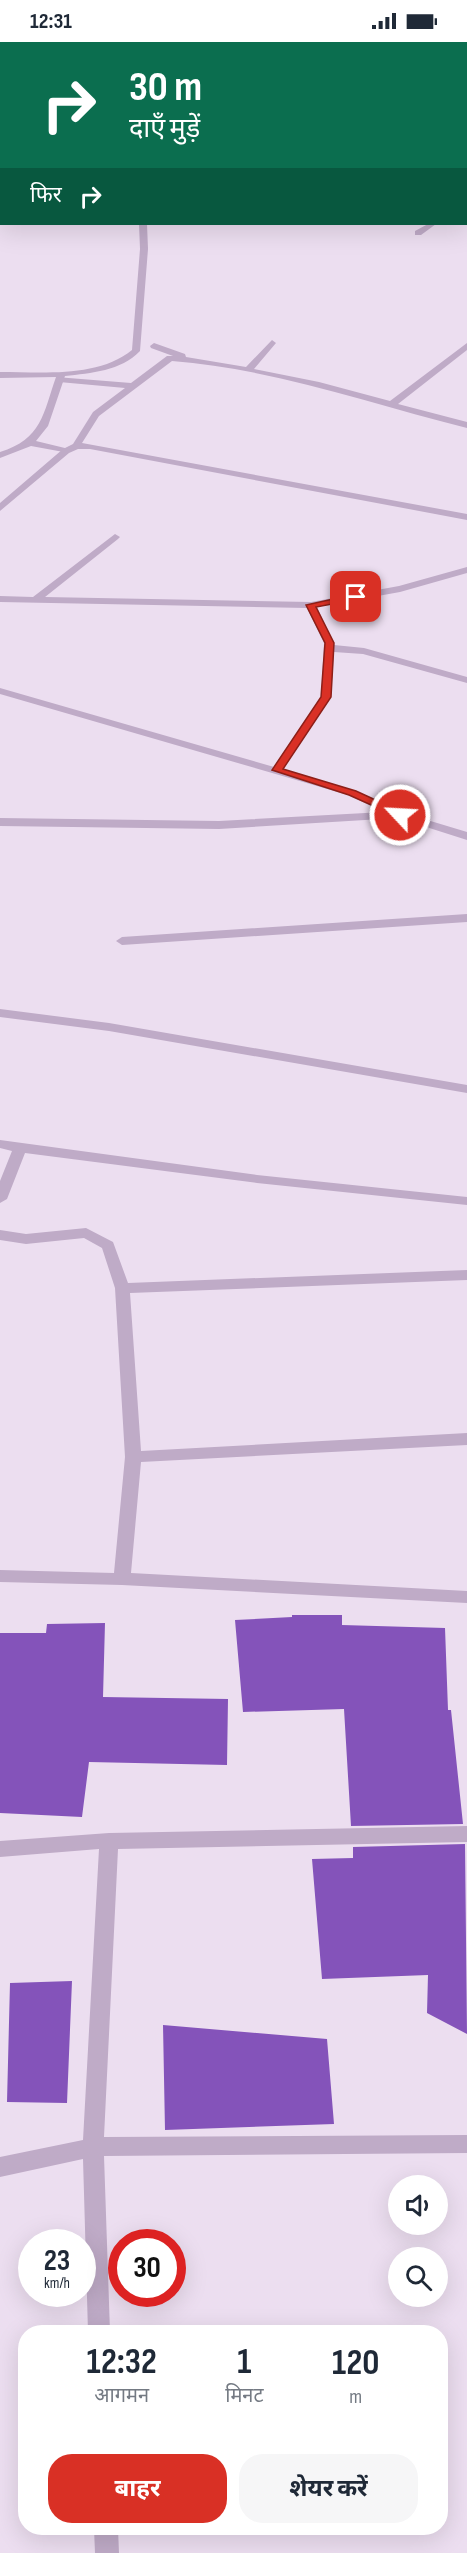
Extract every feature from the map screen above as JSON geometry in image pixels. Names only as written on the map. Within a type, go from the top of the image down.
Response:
[{"type":"street","points":[[60,377],[116,364],[126,360],[136,351],[144,249],[143,225]]},
{"type":"street","points":[[418,233],[430,225]]},
{"type":"street","points":[[248,370],[272,343]]},
{"type":"street","points":[[154,346],[184,357],[392,404],[467,425]]},
{"type":"street","points":[[392,404],[467,346]]},
{"type":"street","points":[[76,446],[96,414],[170,358],[184,357]]},
{"type":"street","points":[[0,375],[60,377],[132,386]]},
{"type":"street","points":[[0,455],[20,451],[32,443],[41,432],[60,377]]},
{"type":"street","points":[[32,443],[66,451]]},
{"type":"street","points":[[0,508],[66,451],[76,446],[90,446],[467,517]]},
{"type":"street","points":[[37,598],[115,537]]},
{"type":"street","points":[[0,598],[311,605],[400,589],[467,570]]},
{"type":"street","points":[[277,770],[326,697],[329,648],[311,605]]},
{"type":"street","points":[[329,648],[364,651],[467,680]]},
{"type":"street","points":[[0,691],[352,793],[400,815],[467,836]]},
{"type":"street","points":[[0,822],[219,825],[400,815]]},
{"type":"street","points":[[122,941],[467,918]]},
{"type":"street","points":[[0,1013],[120,1029],[467,1089]]},
{"type":"street","points":[[0,1144],[257,1179],[467,1201]]},
{"type":"street","points":[[0,1199],[20,1148]]},
{"type":"street","points":[[0,1235],[26,1239],[86,1233],[108,1245],[122,1288],[133,1457],[122,1579]]},
{"type":"street","points":[[122,1288],[467,1275]]},
{"type":"street","points":[[133,1457],[467,1439]]},
{"type":"street","points":[[0,1576],[122,1579],[467,1597]]},
{"type":"street","points":[[0,1849],[108,1841],[467,1834]]},
{"type":"street","points":[[99,2325],[93,2147],[108,1841]]},
{"type":"street","points":[[0,2167],[93,2147],[467,2144]]},
{"type":"street","points":[[106,2535],[107,2553]]},
{"type":"building","points":[[292,1615],[342,1615],[342,1625],[445,1628],[448,1710],[451,1710],[463,1824],[351,1826],[344,1709],[243,1712],[235,1620],[292,1617]]},
{"type":"building","points":[[105,1623],[103,1697],[228,1699],[227,1765],[89,1762],[82,1817],[0,1813],[0,1633],[46,1633],[47,1624]]},
{"type":"building","points":[[465,1844],[467,2034],[427,2013],[428,1975],[322,1979],[312,1859],[353,1858],[353,1847]]},
{"type":"building","points":[[72,1981],[67,2103],[7,2102],[10,1983]]},
{"type":"building","points":[[163,2025],[327,2039],[334,2124],[165,2130]]},
{"type":"route","points":[[356,597],[311,605],[329,643],[326,697],[277,770],[352,793],[400,815]]}]
